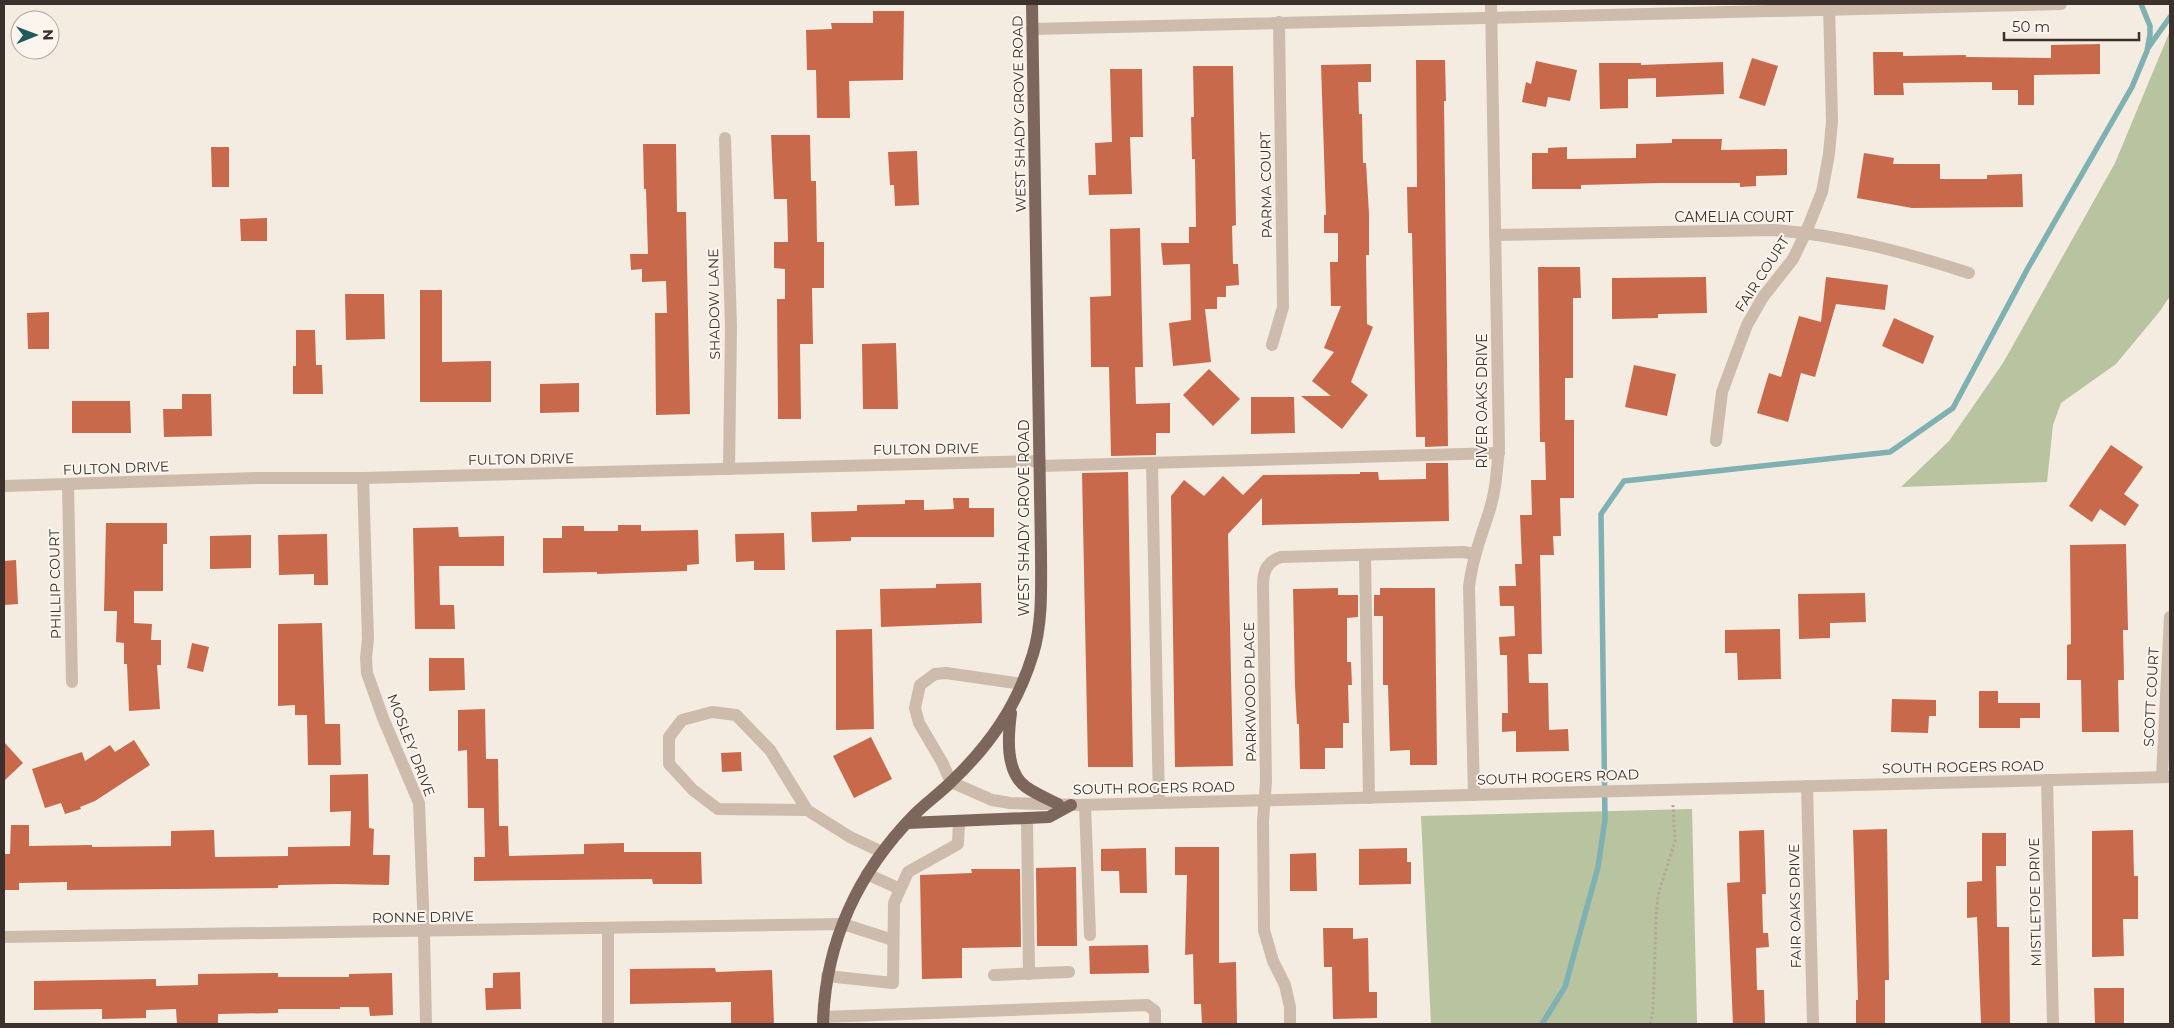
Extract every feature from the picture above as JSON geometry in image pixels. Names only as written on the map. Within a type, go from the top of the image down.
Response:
[{"type":"main road","name":"WEST SHADY GROVE ROAD","points":[[823,1020],[830,959],[858,888],[882,852],[907,823],[979,754],[1007,717],[1033,654],[1039,627],[1040,464],[1032,4]]},
{"type":"main road","points":[[907,823],[1048,817],[1064,805],[1025,787],[1015,772],[1008,737],[1012,707]]},
{"type":"street","name":"RIVER OAKS DRIVE","points":[[1474,795],[1469,587],[1475,554],[1495,490],[1499,453],[1491,4]]},
{"type":"street","points":[[1032,29],[1829,6],[2061,4]]},
{"type":"street","name":"FAIR COURT","points":[[1716,441],[1722,392],[1744,333],[1763,297],[1792,259],[1806,232],[1822,192],[1829,154],[1832,121],[1829,6]]},
{"type":"street","name":"PARMA COURT","points":[[1272,344],[1283,307],[1279,22]]},
{"type":"street","name":"SHADOW LANE","points":[[725,138],[731,326],[729,469]]},
{"type":"street","name":"CAMELIA COURT","points":[[1494,235],[1773,230],[1806,232],[1864,242],[1917,256],[1969,273]]},
{"type":"street","name":"FULTON DRIVE","points":[[4,486],[257,478],[363,478],[729,469],[1152,463],[1499,453]]},
{"type":"street","points":[[1152,463],[1159,803]]},
{"type":"street","name":"MOSLEY DRIVE","points":[[363,478],[368,639],[367,674],[383,718],[419,803],[426,1024]]},
{"type":"street","name":"PHILLIP COURT","points":[[68,484],[72,682]]},
{"type":"street","name":"PARKWOOD PLACE","points":[[1290,1024],[1290,1007],[1285,985],[1273,961],[1264,930],[1266,781],[1263,586],[1265,570],[1274,559],[1281,557],[1459,552],[1475,554]]},
{"type":"street","points":[[1365,555],[1369,798]]},
{"type":"street","name":"SCOTT COURT","points":[[2166,777],[2170,617]]},
{"type":"street","points":[[951,782],[920,722],[915,708],[920,685],[935,674],[946,673],[1022,684]]},
{"type":"street","points":[[807,810],[718,809],[693,790],[669,764],[669,737],[682,720],[712,712],[736,715],[770,750],[807,810],[850,837],[882,852]]},
{"type":"street","name":"SOUTH ROGERS ROAD","points":[[951,782],[992,800],[1010,803],[1085,805],[2166,777]]},
{"type":"street","name":"MISTLETOE DRIVE","points":[[2047,780],[2053,1024]]},
{"type":"street","name":"FAIR OAKS DRIVE","points":[[1807,786],[1813,1024]]},
{"type":"street","points":[[1085,805],[1090,935]]},
{"type":"street","points":[[1027,818],[1029,974]]},
{"type":"street","points":[[827,976],[892,983],[894,903],[908,872],[958,844],[959,821]]},
{"type":"street","points":[[867,874],[900,890]]},
{"type":"street","name":"RONNE DRIVE","points":[[4,937],[424,932],[843,924],[893,940]]},
{"type":"street","points":[[608,929],[608,1024]]},
{"type":"street","points":[[994,975],[1069,972]]},
{"type":"street","points":[[823,1020],[1147,1005],[1155,1011],[1155,1024]]},
{"type":"path","points":[[1650,1024],[1653,1011],[1658,895],[1675,841],[1674,789]]},
{"type":"green space","points":[[2170,31],[2170,296],[2116,364],[2061,403],[2053,425],[2047,482],[1901,487],[1949,441],[2003,363],[2115,163]]},
{"type":"green space","points":[[1692,809],[1697,1024],[1431,1024],[1421,816]]},
{"type":"building","points":[[873,11],[904,11],[903,80],[849,81],[850,118],[817,118],[816,70],[807,70],[806,30],[832,29],[831,23],[873,23]]},
{"type":"building","points":[[2100,44],[2100,74],[2034,75],[2034,105],[2018,105],[2018,90],[1992,90],[1992,82],[1903,83],[1904,95],[1874,95],[1873,52],[1903,52],[1903,56],[1966,55],[1966,57],[2051,58],[2051,45]]},
{"type":"building","points":[[1752,58],[1778,66],[1765,106],[1739,98]]},
{"type":"building","points":[[1416,60],[1445,60],[1448,446],[1425,447],[1425,437],[1416,437],[1412,233],[1408,233],[1407,187],[1417,187]]},
{"type":"building","points":[[1536,61],[1577,70],[1570,101],[1548,97],[1546,107],[1522,102],[1526,82],[1531,84]]},
{"type":"building","points":[[1723,62],[1724,94],[1656,97],[1656,78],[1628,79],[1628,108],[1600,109],[1599,63],[1641,63],[1641,65]]},
{"type":"building","points":[[1371,64],[1371,82],[1358,82],[1359,114],[1362,114],[1363,163],[1366,163],[1369,214],[1369,255],[1366,255],[1367,324],[1373,327],[1351,382],[1368,395],[1342,429],[1301,396],[1331,396],[1312,381],[1334,352],[1324,348],[1341,306],[1331,306],[1330,262],[1338,262],[1338,233],[1324,233],[1324,215],[1326,215],[1321,65]]},
{"type":"building","points":[[1193,66],[1233,66],[1236,225],[1232,226],[1233,264],[1238,264],[1239,285],[1226,286],[1226,297],[1217,297],[1217,309],[1205,309],[1211,362],[1173,366],[1169,323],[1191,320],[1190,264],[1163,265],[1161,243],[1189,243],[1189,227],[1196,227],[1195,159],[1192,159],[1191,117],[1194,117]]},
{"type":"building","points":[[1110,69],[1142,69],[1143,137],[1130,137],[1132,194],[1089,195],[1088,175],[1096,175],[1095,143],[1112,142]]},
{"type":"building","points":[[771,135],[810,135],[811,181],[816,181],[817,242],[824,242],[824,288],[812,288],[813,344],[800,344],[801,419],[778,419],[777,299],[785,299],[785,269],[774,268],[774,242],[788,242],[787,199],[774,199]]},
{"type":"building","points":[[1672,139],[1722,139],[1721,150],[1787,149],[1787,175],[1756,176],[1756,186],[1740,187],[1740,183],[1660,183],[1581,185],[1581,189],[1532,189],[1532,153],[1548,153],[1548,148],[1567,147],[1567,159],[1636,158],[1636,144],[1672,143]]},
{"type":"building","points":[[643,144],[676,144],[677,212],[686,212],[690,414],[656,415],[655,313],[667,313],[666,281],[642,282],[642,269],[631,270],[630,254],[648,254]]},
{"type":"building","points":[[211,147],[229,147],[229,187],[212,187]]},
{"type":"building","points":[[917,151],[919,205],[895,206],[894,185],[890,185],[888,152]]},
{"type":"building","points":[[1864,153],[1894,158],[1893,164],[1940,164],[1940,179],[1987,179],[1987,175],[2022,174],[2023,207],[1912,208],[1857,198]]},
{"type":"building","points":[[267,218],[267,241],[241,241],[240,219]]},
{"type":"building","points":[[1140,228],[1143,367],[1135,367],[1136,404],[1170,403],[1170,433],[1156,433],[1156,455],[1111,456],[1109,367],[1091,367],[1090,297],[1111,296],[1110,229]]},
{"type":"building","points":[[1538,267],[1580,267],[1581,298],[1573,298],[1573,378],[1565,378],[1565,420],[1574,420],[1574,498],[1560,498],[1561,536],[1553,536],[1554,555],[1540,555],[1542,654],[1528,654],[1529,683],[1548,683],[1549,730],[1568,729],[1569,751],[1516,752],[1516,731],[1502,732],[1502,713],[1508,713],[1507,655],[1500,655],[1499,637],[1515,636],[1514,606],[1500,606],[1499,586],[1516,586],[1515,564],[1522,564],[1520,515],[1532,515],[1531,480],[1546,480],[1545,442],[1540,442]]},
{"type":"building","points":[[1706,277],[1707,313],[1658,314],[1658,318],[1612,319],[1612,278]]},
{"type":"building","points":[[1826,277],[1888,285],[1885,310],[1836,304],[1815,377],[1801,373],[1788,422],[1757,413],[1769,373],[1781,377],[1799,316],[1821,322]]},
{"type":"building","points":[[420,290],[442,290],[442,362],[491,361],[491,402],[420,402]]},
{"type":"building","points":[[345,294],[384,294],[385,339],[346,340]]},
{"type":"building","points":[[49,312],[49,349],[28,349],[27,313]]},
{"type":"building","points":[[1894,318],[1934,336],[1923,364],[1882,346]]},
{"type":"building","points":[[296,330],[315,330],[316,365],[322,365],[323,394],[293,394],[293,366],[296,366]]},
{"type":"building","points":[[896,343],[898,409],[863,409],[862,344]]},
{"type":"building","points":[[1634,365],[1676,374],[1667,416],[1625,407]]},
{"type":"building","points":[[1209,369],[1240,399],[1213,426],[1183,395]]},
{"type":"building","points":[[579,383],[579,412],[540,413],[540,384]]},
{"type":"building","points":[[182,394],[211,394],[212,436],[164,437],[163,409],[182,409]]},
{"type":"building","points":[[1251,397],[1294,397],[1295,433],[1251,434]]},
{"type":"building","points":[[72,401],[130,401],[131,433],[72,433]]},
{"type":"building","points":[[2111,445],[2143,467],[2124,494],[2139,505],[2125,526],[2100,509],[2092,522],[2069,506]]},
{"type":"building","points":[[1426,463],[1448,463],[1449,521],[1262,525],[1262,498],[1228,534],[1233,766],[1175,767],[1171,496],[1184,480],[1204,496],[1223,476],[1243,495],[1263,475],[1360,474],[1360,472],[1378,472],[1379,480],[1426,479]]},
{"type":"building","points":[[1128,472],[1133,767],[1088,767],[1082,473]]},
{"type":"building","points":[[953,498],[969,498],[969,508],[994,508],[994,537],[851,537],[851,541],[812,542],[811,512],[857,511],[857,505],[905,504],[905,500],[924,500],[924,510],[954,509]]},
{"type":"building","points":[[106,523],[167,523],[167,544],[163,544],[163,591],[134,591],[134,623],[152,624],[151,640],[161,640],[161,665],[157,665],[160,709],[129,711],[127,664],[124,664],[124,643],[116,642],[117,611],[104,611]]},
{"type":"building","points":[[618,525],[641,525],[641,531],[698,530],[699,564],[687,565],[687,571],[597,574],[597,572],[543,573],[543,538],[562,538],[562,526],[584,526],[584,531],[618,531]]},
{"type":"building","points":[[458,527],[459,537],[504,536],[504,566],[439,566],[440,605],[454,605],[455,629],[415,629],[413,528]]},
{"type":"building","points":[[784,533],[785,570],[754,570],[754,561],[736,562],[735,534]]},
{"type":"building","points":[[327,534],[328,585],[314,585],[314,574],[279,575],[278,535]]},
{"type":"building","points":[[251,535],[251,568],[210,569],[210,536]]},
{"type":"building","points":[[2126,544],[2128,630],[2123,630],[2124,680],[2118,680],[2119,732],[2082,732],[2081,680],[2067,680],[2067,645],[2071,644],[2070,545]]},
{"type":"building","points":[[16,560],[18,604],[4,605],[4,561]]},
{"type":"building","points":[[981,583],[982,623],[881,627],[880,589],[936,588],[936,584]]},
{"type":"building","points":[[1338,588],[1338,595],[1358,595],[1358,617],[1347,618],[1347,662],[1351,662],[1352,685],[1348,685],[1349,723],[1343,723],[1343,748],[1325,748],[1325,769],[1300,769],[1299,724],[1297,724],[1295,686],[1293,589]]},
{"type":"building","points":[[1380,588],[1435,588],[1437,765],[1410,765],[1410,750],[1390,751],[1388,685],[1383,685],[1383,616],[1374,616],[1374,595],[1380,595]]},
{"type":"building","points":[[1865,593],[1866,622],[1830,623],[1830,638],[1799,639],[1798,594]]},
{"type":"building","points":[[322,623],[325,724],[340,724],[341,765],[308,765],[307,715],[295,715],[295,705],[278,706],[278,624]]},
{"type":"building","points":[[872,629],[874,729],[836,730],[836,630]]},
{"type":"building","points":[[1780,629],[1781,679],[1738,680],[1737,653],[1725,653],[1725,630]]},
{"type":"building","points":[[192,643],[209,647],[203,672],[187,668]]},
{"type":"building","points":[[429,658],[464,658],[465,690],[429,691]]},
{"type":"building","points":[[1979,691],[1998,691],[1998,703],[2040,703],[2040,718],[2020,718],[2020,728],[1979,728]]},
{"type":"building","points":[[1892,699],[1936,700],[1936,716],[1929,716],[1928,733],[1891,732]]},
{"type":"building","points":[[485,709],[486,759],[498,759],[499,826],[508,826],[509,856],[584,854],[584,844],[624,843],[624,852],[701,852],[702,884],[653,884],[652,879],[474,881],[474,857],[485,857],[484,808],[468,808],[467,750],[458,751],[458,710]]},
{"type":"building","points":[[871,737],[892,779],[854,798],[833,756]]},
{"type":"building","points":[[134,740],[150,765],[95,801],[80,807],[81,809],[65,814],[61,803],[45,808],[32,769],[82,752],[85,761],[110,745],[115,752]]},
{"type":"building","points":[[4,742],[23,763],[4,781]]},
{"type":"building","points":[[741,752],[742,771],[722,772],[721,753]]},
{"type":"building","points":[[368,774],[369,828],[374,829],[373,855],[390,855],[389,885],[337,884],[278,885],[278,888],[67,890],[67,882],[19,883],[19,890],[4,890],[4,854],[10,854],[11,825],[29,825],[29,846],[171,846],[171,831],[214,830],[215,857],[288,856],[288,847],[350,846],[351,811],[330,812],[330,775]]},
{"type":"building","points":[[1887,829],[1889,980],[1885,980],[1885,1024],[1856,1024],[1856,1000],[1858,1000],[1853,830]]},
{"type":"building","points":[[1764,830],[1766,894],[1762,894],[1763,933],[1768,933],[1769,947],[1756,948],[1757,990],[1764,990],[1765,1024],[1733,1024],[1727,883],[1740,882],[1739,831]]},
{"type":"building","points":[[2133,830],[2134,876],[2138,876],[2138,919],[2123,919],[2124,956],[2092,957],[2092,831]]},
{"type":"building","points":[[1982,833],[2006,833],[2006,866],[1996,866],[1997,927],[2009,927],[2010,1024],[1981,1024],[1977,917],[1967,918],[1967,882],[1982,881]]},
{"type":"building","points":[[1175,847],[1219,847],[1219,963],[1236,962],[1237,1024],[1202,1024],[1201,1004],[1194,1004],[1193,954],[1185,955],[1187,875],[1175,875]]},
{"type":"building","points":[[1146,848],[1147,893],[1120,893],[1119,871],[1101,871],[1101,849]]},
{"type":"building","points":[[1407,848],[1407,862],[1411,862],[1411,884],[1359,885],[1359,849]]},
{"type":"building","points":[[1316,853],[1317,891],[1290,891],[1290,854]]},
{"type":"building","points":[[1076,867],[1077,946],[1037,946],[1036,868]]},
{"type":"building","points":[[971,869],[1020,869],[1021,947],[962,948],[962,978],[922,979],[920,875],[972,873]]},
{"type":"building","points":[[1323,928],[1353,928],[1353,939],[1368,938],[1369,992],[1377,992],[1377,1018],[1333,1019],[1332,967],[1324,967]]},
{"type":"building","points":[[1148,945],[1149,973],[1090,974],[1089,946]]},
{"type":"building","points":[[715,968],[716,972],[772,970],[774,1024],[731,1024],[731,1002],[630,1004],[630,969]]},
{"type":"building","points":[[520,972],[521,1009],[486,1010],[485,988],[493,988],[493,973]]},
{"type":"building","points":[[278,973],[278,977],[349,977],[349,974],[392,973],[393,1015],[370,1016],[369,1007],[278,1009],[278,1013],[218,1014],[218,1023],[177,1024],[176,1009],[146,1010],[146,1018],[102,1019],[102,1009],[34,1010],[34,981],[156,979],[156,986],[198,985],[198,974]]},
{"type":"building","points":[[2094,988],[2124,988],[2124,1024],[2095,1024]]},
{"type":"waterway","points":[[1542,1024],[1565,987],[1598,867],[1605,820],[1601,514],[1624,481],[1890,452],[1953,408],[2028,268],[2132,87],[2147,51],[2150,35],[2150,26],[2141,4]]},
{"type":"waterway","points":[[2148,48],[2170,17]]}]
